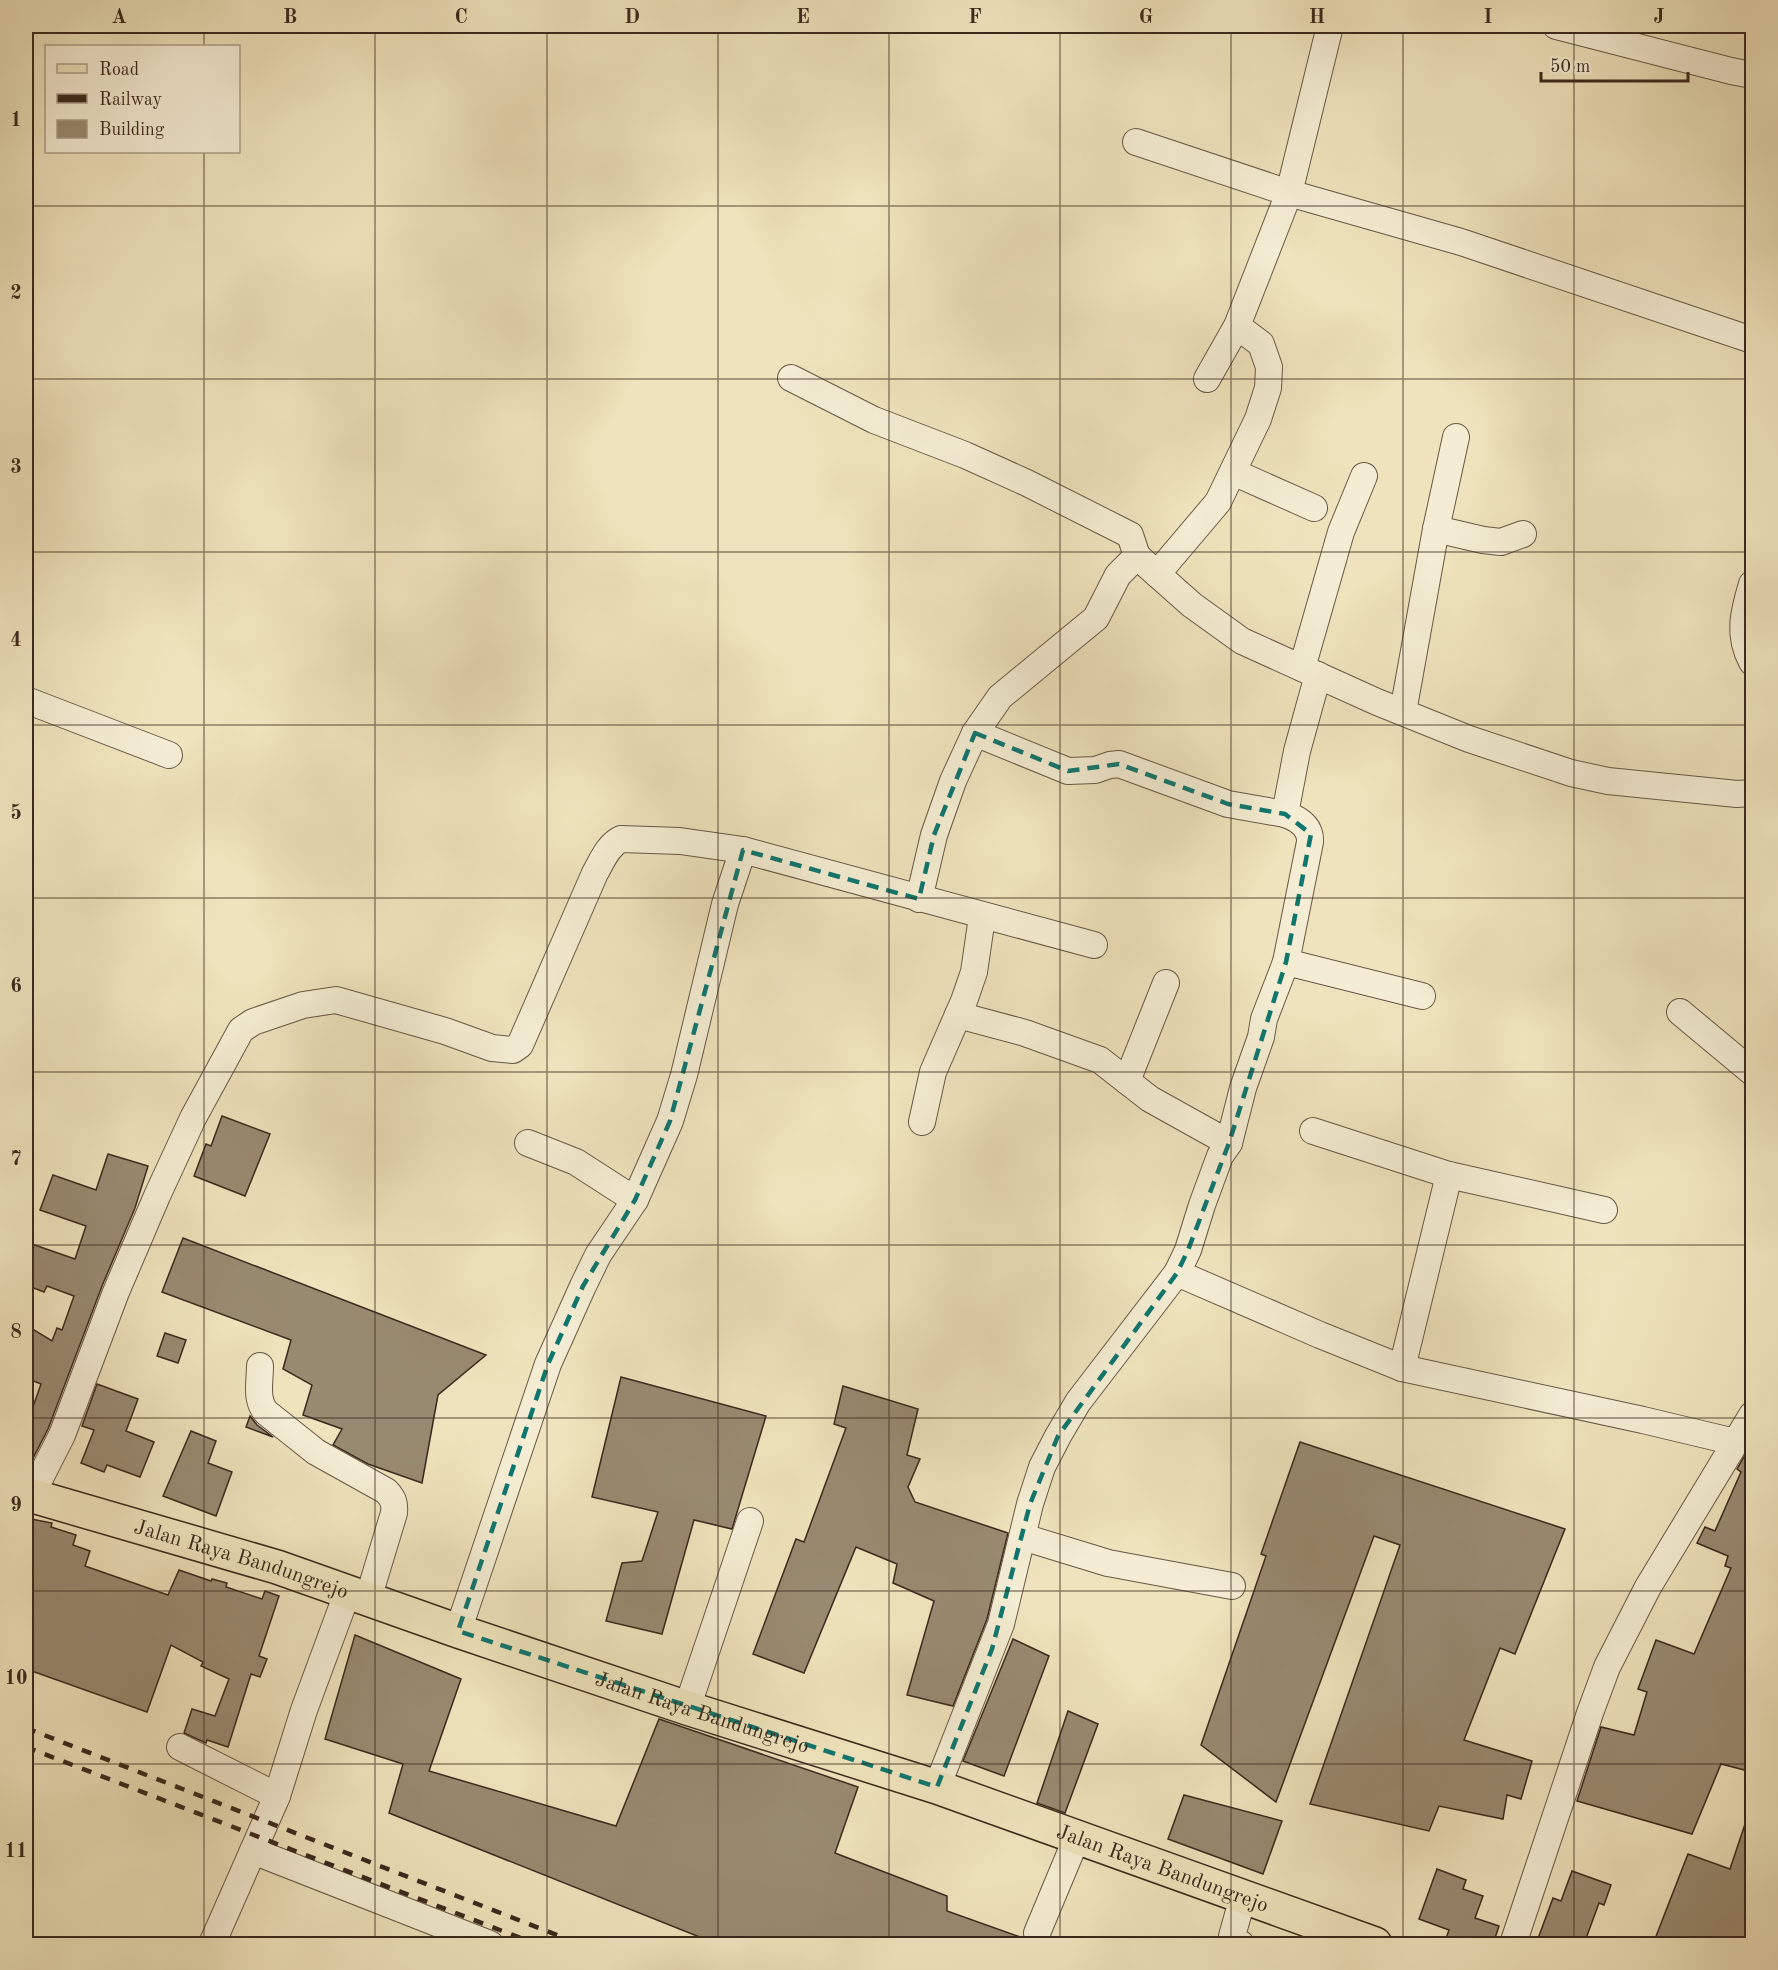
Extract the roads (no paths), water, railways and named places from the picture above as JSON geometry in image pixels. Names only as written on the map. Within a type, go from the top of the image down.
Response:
[{"type":"main road","name":"Jalan Raya Bandungrejo","points":[[28,1495],[277,1567],[687,1708],[937,1787],[1368,1943]]},
{"type":"street","points":[[1207,379],[1237,326],[1289,193],[1330,26]]},
{"type":"street","points":[[1556,26],[1752,75]]},
{"type":"street","points":[[1136,142],[1289,193],[1461,242],[1752,340]]},
{"type":"street","points":[[1157,574],[1218,502],[1258,419],[1268,388],[1269,367],[1261,344],[1237,326]]},
{"type":"street","points":[[791,378],[874,420],[965,455],[1130,535],[1137,556],[1192,605],[1242,641],[1310,672],[1469,739],[1571,773],[1608,781],[1737,794],[1752,793]]},
{"type":"street","points":[[1403,712],[1436,530],[1456,437]]},
{"type":"street","points":[[1233,472],[1314,508]]},
{"type":"street","points":[[1286,814],[1310,672],[1341,532],[1364,476]]},
{"type":"street","points":[[1436,530],[1501,542],[1523,534]]},
{"type":"street","points":[[919,899],[934,835],[953,781],[975,733],[1000,696],[1096,618],[1118,575],[1137,556]]},
{"type":"street","points":[[1752,584],[1743,615],[1742,628],[1752,662]]},
{"type":"street","points":[[26,700],[169,755]]},
{"type":"street","points":[[937,1787],[1001,1624],[1030,1504],[1042,1467],[1078,1402],[1177,1273],[1188,1250],[1220,1156],[1229,1143],[1243,1088],[1261,1037],[1264,1019],[1286,962],[1311,834],[1296,818],[1286,814],[1228,804],[1119,764],[1089,771],[1068,771],[975,733]]},
{"type":"street","points":[[28,1495],[62,1434],[117,1292],[193,1118],[241,1030],[253,1022],[303,1005],[336,999],[445,1031],[492,1048],[513,1050],[520,1045],[595,873],[605,855],[616,841],[621,839],[680,841],[743,850],[1094,945]]},
{"type":"street","points":[[458,1631],[549,1364],[568,1317],[598,1256],[635,1200],[670,1121],[684,1075],[725,904],[743,850]]},
{"type":"street","points":[[922,1122],[933,1072],[974,972],[981,924],[988,917]]},
{"type":"street","points":[[1286,962],[1422,996]]},
{"type":"street","points":[[1127,1081],[1166,983]]},
{"type":"street","points":[[1680,1012],[1752,1072]]},
{"type":"street","points":[[957,1015],[1025,1033],[1100,1059],[1150,1099],[1229,1143]]},
{"type":"street","points":[[1313,1131],[1449,1175],[1604,1210]]},
{"type":"street","points":[[528,1143],[585,1167],[635,1200]]},
{"type":"street","points":[[1402,1368],[1449,1175]]},
{"type":"street","points":[[1177,1273],[1402,1368],[1643,1420],[1747,1426],[1648,1587],[1607,1667],[1513,1944]]},
{"type":"street","points":[[212,1944],[277,1796],[304,1710],[394,1513],[392,1496],[386,1491],[308,1446],[261,1408],[259,1400],[260,1366]]},
{"type":"street","points":[[687,1708],[750,1521]]},
{"type":"street","points":[[1023,1537],[1108,1563],[1232,1586]]},
{"type":"street","points":[[180,1747],[277,1796]]},
{"type":"street","points":[[1037,1933],[1077,1837]]},
{"type":"street","points":[[253,1851],[490,1944]]},
{"type":"street","points":[[1241,1944],[1236,1942],[1232,1936],[1243,1897]]},
{"type":"railway","points":[[26,1728],[580,1944]]},
{"type":"railway","points":[[26,1747],[536,1944]]}]
